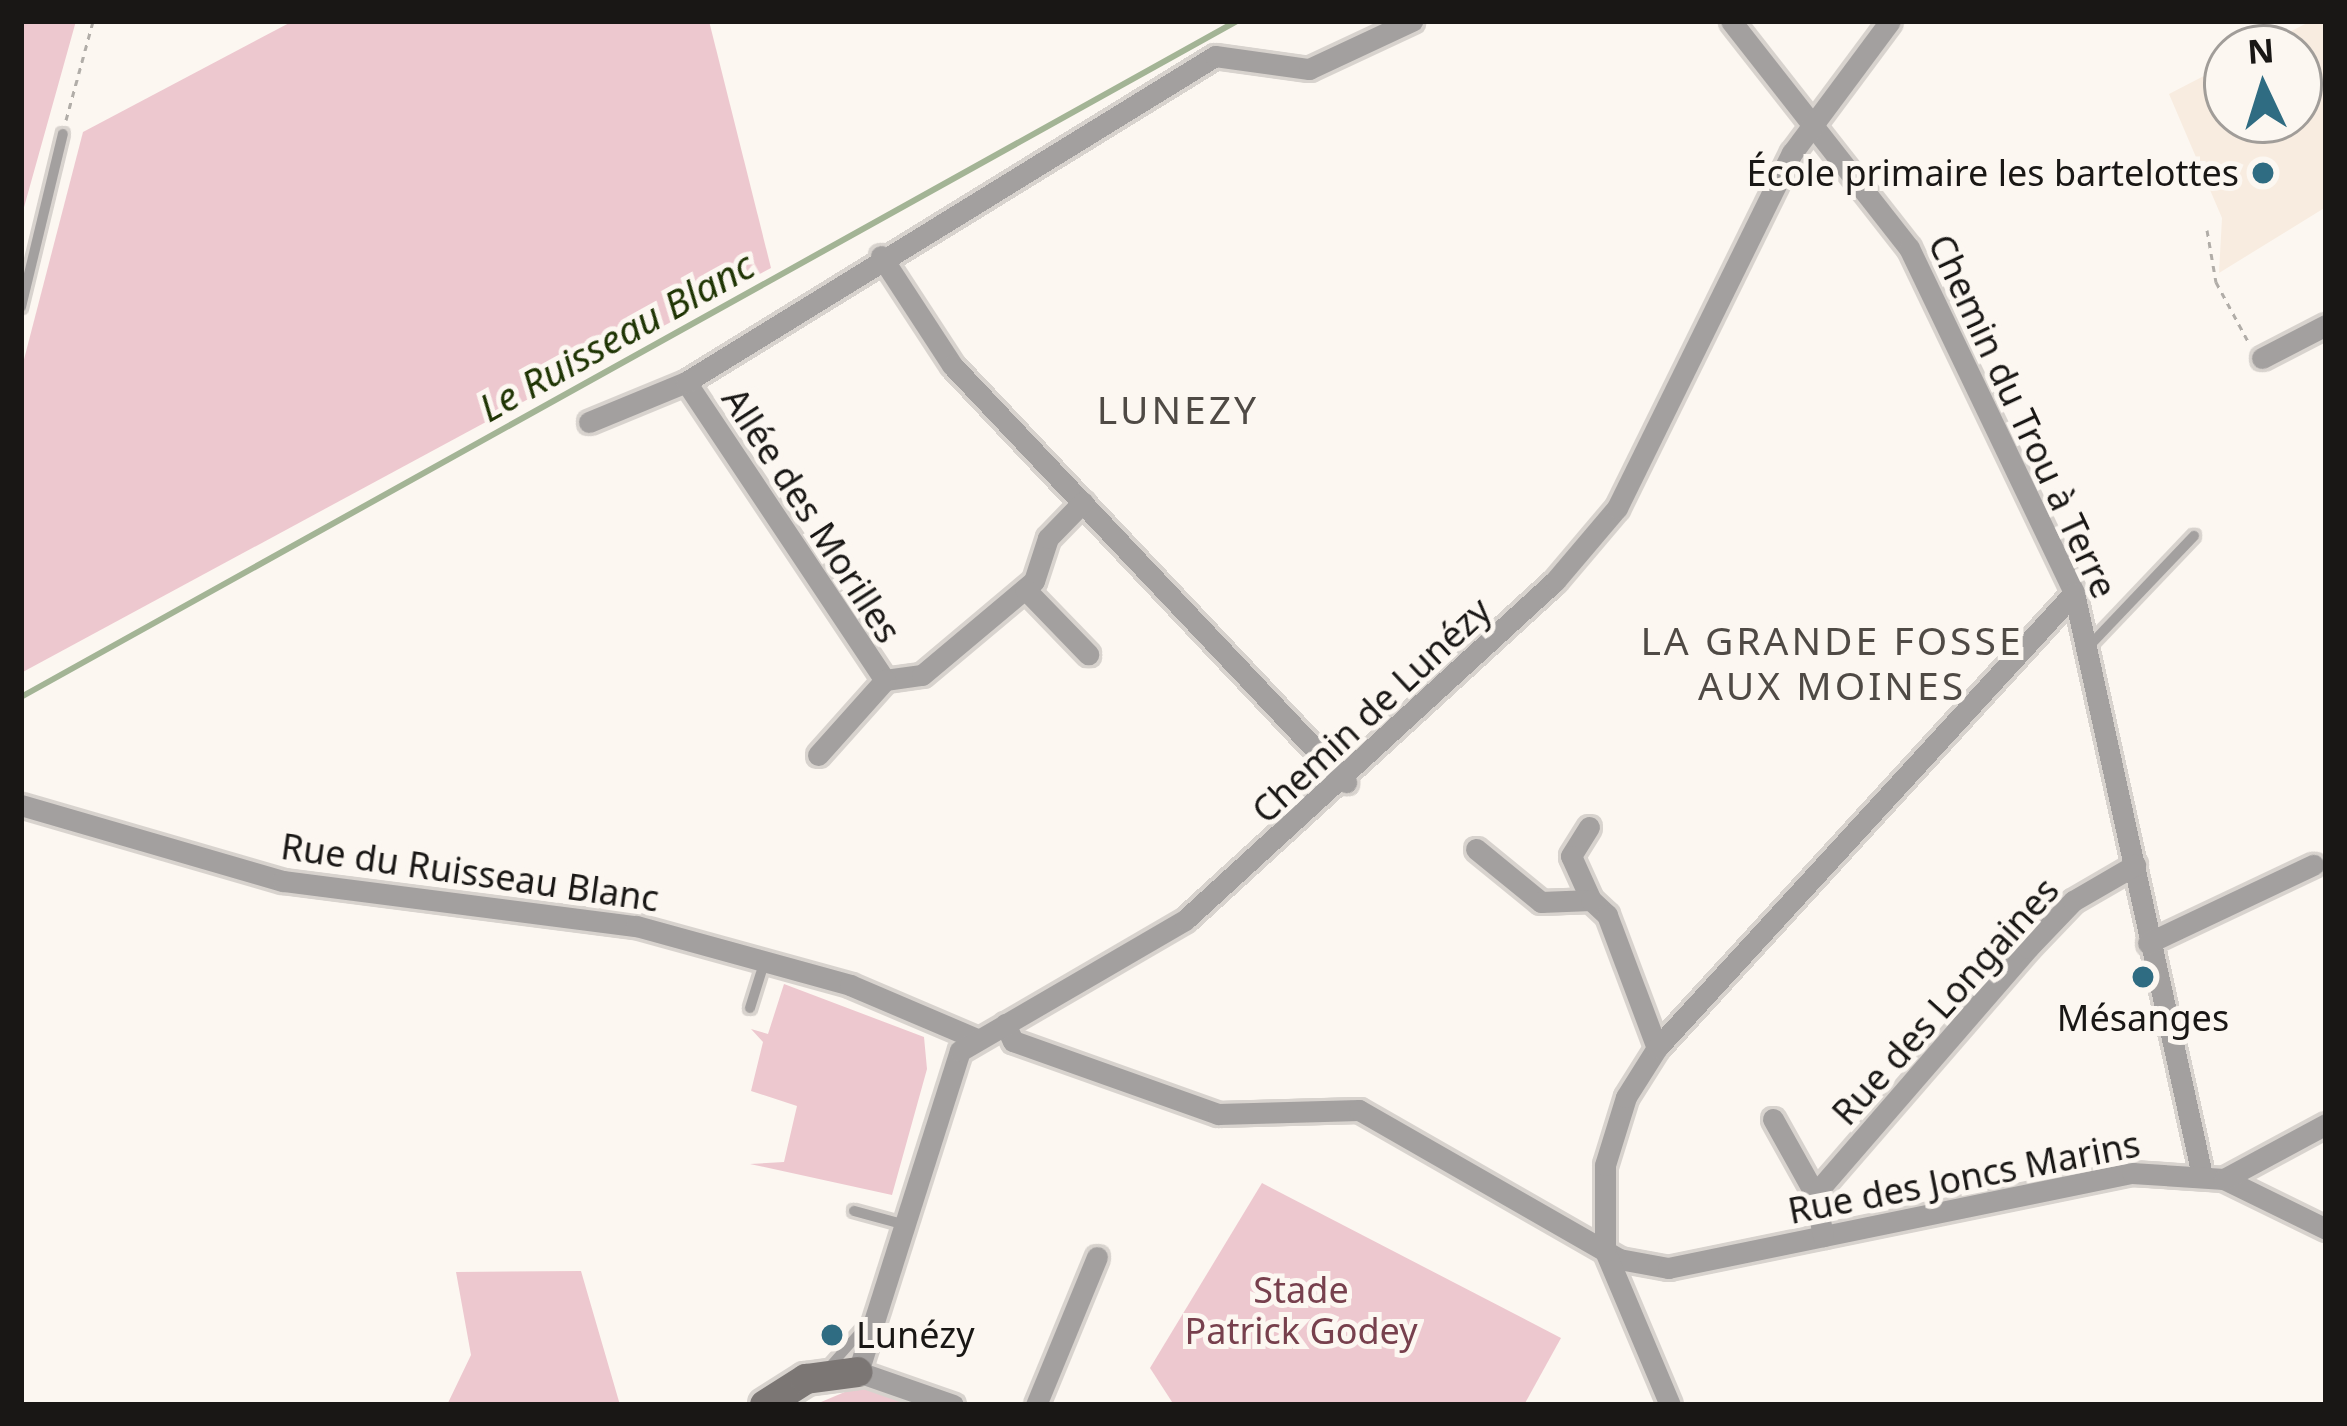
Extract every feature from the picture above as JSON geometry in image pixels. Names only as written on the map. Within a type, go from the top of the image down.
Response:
[{"type":"street","points":[[589,422],[686,382],[881,256],[1215,56],[1309,69],[1412,21]]},
{"type":"street","name":"Chemin du Trou à Terre","points":[[1731,21],[1910,248],[2074,593],[2092,643],[2148,943],[2213,1177]]},
{"type":"street","name":"Chemin de Lunézy","points":[[974,1038],[1185,920],[1346,782],[1617,508],[1812,124],[1890,21]]},
{"type":"street","points":[[881,256],[952,364],[1346,782]]},
{"type":"street","points":[[2262,358],[2326,325]]},
{"type":"street","name":"Allée des Morilles","points":[[686,382],[884,680]]},
{"type":"street","name":"Allée des Morilles","points":[[818,755],[884,680],[922,675],[1025,589],[1048,538],[1083,502]]},
{"type":"street","points":[[1025,589],[1088,654]]},
{"type":"street","points":[[1670,1405],[1605,1251],[1615,1125],[1657,1048],[2074,593]]},
{"type":"street","name":"Rue du Ruisseau Blanc","points":[[21,806],[283,881],[636,926],[765,960],[974,1038]]},
{"type":"street","points":[[1588,827],[1571,856],[1591,900],[1617,933],[1657,1048]]},
{"type":"street","points":[[1476,849],[1541,902],[1591,900]]},
{"type":"street","points":[[2148,943],[2313,865]]},
{"type":"street","name":"Rue des Longaines","points":[[1815,1194],[2027,947],[2073,901],[2135,866]]},
{"type":"street","name":"Rue des Joncs Marins","points":[[1005,1024],[1013,1041],[1218,1114],[1359,1110],[1605,1251],[1668,1268],[2132,1173],[2213,1177],[2326,1124]]},
{"type":"street","points":[[844,1373],[873,1317],[950,1073],[974,1038]]},
{"type":"street","name":"Rue des Longaines","points":[[1773,1119],[1815,1194],[1823,1236]]},
{"type":"street","points":[[2213,1177],[2326,1229]]},
{"type":"street","points":[[1036,1405],[1097,1257]]},
{"type":"street","points":[[765,1405],[844,1373],[953,1405]]},
{"type":"lane","points":[[21,307],[63,134]]},
{"type":"lane","points":[[2092,643],[2194,536]]},
{"type":"lane","points":[[750,1008],[765,960]]},
{"type":"lane","points":[[854,1211],[902,1224]]},
{"type":"lane","points":[[844,1373],[873,1317]]},
{"type":"path","points":[[63,134],[93,21]]},
{"type":"path","points":[[2207,230],[2216,282],[2262,358]]},
{"type":"shaded area","name":"École primaire les bartelottes","points":[[2326,21],[2326,207],[2219,273],[2222,218],[2169,94],[2203,76],[2203,144],[2323,144],[2323,24],[2305,24]]},
{"type":"green space","points":[[21,21],[76,21],[21,218],[22,200]]},
{"type":"green space","points":[[293,21],[709,21],[771,268],[21,673],[21,371],[83,132]]},
{"type":"green space","points":[[784,984],[924,1037],[927,1069],[892,1195],[750,1164],[784,1162],[797,1106],[751,1091],[763,1042],[751,1029],[768,1034]]},
{"type":"green space","name":"Stade Patrick Godey","points":[[1262,1183],[1561,1338],[1524,1405],[1174,1405],[1150,1368]]},
{"type":"green space","points":[[581,1271],[620,1405],[447,1405],[471,1355],[456,1272]]},
{"type":"green space","points":[[866,1383],[928,1405],[814,1405]]},
{"type":"waterway","name":"Le Ruisseau Blanc","points":[[21,697],[1237,21]]},
{"type":"place","name":"École primaire les bartelottes","points":[[2263,173]]},
{"type":"place","name":"Mésanges","points":[[2143,977]]},
{"type":"place","name":"Lunézy","points":[[832,1335]]},
{"type":"district","name":"LUNEZY","points":[[1178,409]]},
{"type":"district","name":"LA GRANDE FOSSE AUX MOINES","points":[[1832,664]]}]
